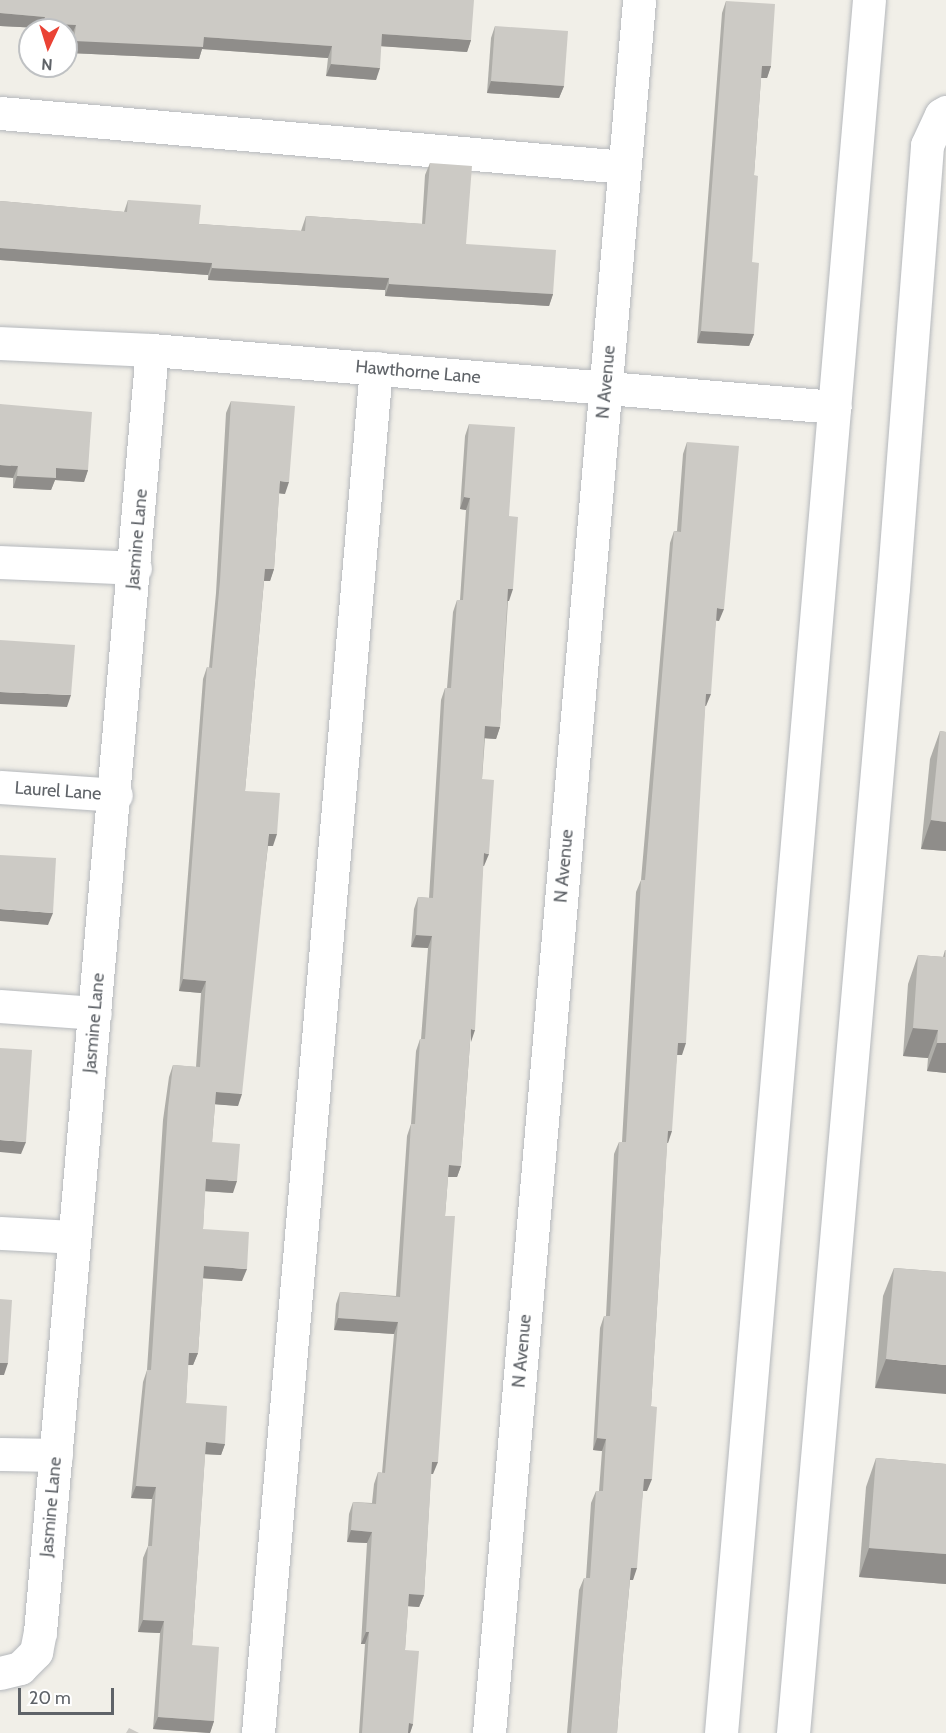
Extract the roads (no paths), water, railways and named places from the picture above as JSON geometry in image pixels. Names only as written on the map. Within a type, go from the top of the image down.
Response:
[{"type":"street","name":"N Avenue","points":[[489,1733],[639,0]]},
{"type":"street","points":[[722,1733],[869,0]]},
{"type":"street","points":[[793,1733],[893,588],[927,145],[941,115],[946,112]]},
{"type":"street","points":[[0,113],[625,167]]},
{"type":"street","name":"Hawthorne Lane","points":[[0,343],[152,350],[835,407]]},
{"type":"street","name":"Jasmine Lane","points":[[0,1673],[20,1668],[36,1652],[116,795],[152,350]]},
{"type":"street","points":[[258,1733],[376,368]]},
{"type":"street","points":[[0,562],[135,568]]},
{"type":"street","name":"Laurel Lane","points":[[0,787],[116,795]]},
{"type":"street","points":[[0,1006],[95,1013]]},
{"type":"street","points":[[0,1233],[74,1237]]},
{"type":"street","points":[[0,1454],[56,1455]]}]
